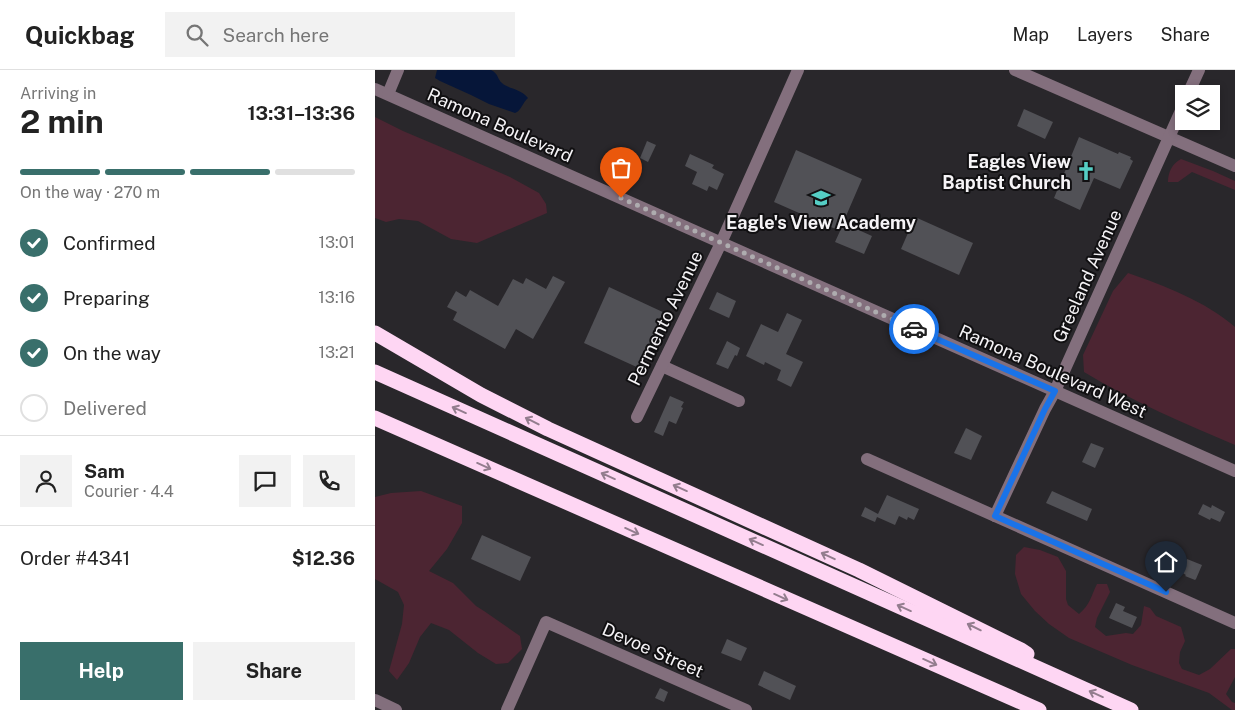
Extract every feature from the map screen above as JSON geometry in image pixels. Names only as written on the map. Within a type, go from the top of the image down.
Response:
[{"type":"highway","points":[[375,333],[481,395],[539,424],[859,570],[1021,650],[1061,678]]},
{"type":"highway","points":[[375,372],[1131,710]]},
{"type":"highway","points":[[375,418],[1039,710]]},
{"type":"street","points":[[388,94],[398,70]]},
{"type":"street","name":"Permento Avenue","points":[[637,417],[721,243],[798,70]]},
{"type":"street","points":[[1015,70],[1235,166]]},
{"type":"street","points":[[1192,85],[1199,70]]},
{"type":"street","name":"Ramona Boulevard","points":[[375,89],[721,243]]},
{"type":"street","name":"Greeland Avenue","points":[[995,516],[1055,391],[1175,124]]},
{"type":"street","name":"Ramona Boulevard West","points":[[721,243],[1235,471]]},
{"type":"street","points":[[662,366],[739,401]]},
{"type":"street","points":[[867,459],[1235,623]]},
{"type":"street","name":"Devoe Street","points":[[507,710],[546,622],[746,710]]},
{"type":"street","points":[[375,700],[397,710]]},
{"type":"shaded area","points":[[375,117],[510,177],[539,193],[546,204],[547,213],[477,243],[451,239],[418,221],[399,219],[386,222],[375,218]]},
{"type":"shaded area","points":[[1181,159],[1235,181],[1235,190],[1192,172],[1178,182],[1168,182],[1171,169]]},
{"type":"shaded area","points":[[1128,273],[1198,302],[1235,327],[1235,445],[1139,402],[1084,372],[1083,355],[1113,291]]},
{"type":"shaded area","points":[[421,491],[462,506],[462,523],[447,549],[429,571],[453,583],[476,606],[520,636],[522,649],[508,663],[496,664],[478,653],[449,630],[431,623],[420,637],[409,663],[397,680],[389,671],[402,624],[404,605],[398,592],[375,579],[375,497],[391,493]]},
{"type":"shaded area","points":[[1024,547],[1040,550],[1058,557],[1066,571],[1066,599],[1068,605],[1079,614],[1088,604],[1097,584],[1107,584],[1110,592],[1097,618],[1095,627],[1106,636],[1126,633],[1133,634],[1141,625],[1144,606],[1150,608],[1156,616],[1181,627],[1185,641],[1180,652],[1179,663],[1182,669],[1199,675],[1210,669],[1231,649],[1235,649],[1235,677],[1226,694],[1235,703],[1235,710],[1232,710],[1209,693],[1132,665],[1069,638],[1049,624],[1021,594],[1015,574],[1016,555]]},
{"type":"water","points":[[437,70],[491,70],[505,85],[521,92],[528,98],[515,113],[489,104],[440,81],[435,78]]},
{"type":"building","points":[[1024,109],[1053,122],[1045,139],[1017,126]]},
{"type":"building","points":[[1079,137],[1118,154],[1119,152],[1131,157],[1130,159],[1133,161],[1120,189],[1094,178],[1080,210],[1054,198]]},
{"type":"building","points":[[647,141],[656,145],[648,162],[640,158]]},
{"type":"building","name":"Eagle's View Academy","points":[[796,150],[862,179],[843,223],[872,236],[864,254],[835,242],[840,231],[774,202]]},
{"type":"building","points":[[690,154],[714,165],[712,168],[724,174],[717,190],[709,186],[707,191],[692,184],[697,172],[685,166]]},
{"type":"building","points":[[915,217],[973,243],[959,275],[901,249]]},
{"type":"building","points":[[553,276],[565,282],[533,339],[516,329],[505,349],[453,320],[457,312],[447,307],[456,291],[466,297],[470,290],[498,306],[513,279],[523,284],[526,278],[546,289]]},
{"type":"building","points":[[609,287],[667,314],[641,369],[584,343]]},
{"type":"building","points":[[717,292],[736,301],[729,318],[709,309]]},
{"type":"building","points":[[787,313],[802,320],[786,354],[803,362],[791,387],[777,380],[781,370],[765,362],[764,365],[746,356],[761,324],[778,332]]},
{"type":"building","points":[[727,341],[740,348],[728,369],[716,364]]},
{"type":"building","points":[[670,396],[684,402],[681,407],[683,408],[676,424],[669,421],[663,436],[654,432]]},
{"type":"building","points":[[966,428],[982,436],[971,460],[954,453]]},
{"type":"building","points":[[1091,443],[1104,448],[1095,468],[1082,462]]},
{"type":"building","points":[[1052,491],[1092,509],[1087,521],[1046,503]]},
{"type":"building","points":[[887,495],[919,509],[914,520],[908,517],[907,520],[899,516],[895,525],[877,517],[875,522],[861,516],[865,507],[878,514]]},
{"type":"building","points":[[1203,504],[1211,508],[1212,505],[1225,512],[1220,522],[1211,518],[1210,520],[1198,514]]},
{"type":"building","points":[[482,535],[531,557],[520,581],[471,559]]},
{"type":"building","points":[[1154,546],[1186,561],[1187,559],[1202,565],[1196,579],[1185,576],[1181,572],[1149,557]]},
{"type":"building","points":[[1116,603],[1125,607],[1123,611],[1137,617],[1132,628],[1109,618]]},
{"type":"building","points":[[727,639],[747,648],[741,661],[721,653]]},
{"type":"building","points":[[764,671],[796,686],[790,700],[758,685]]},
{"type":"building","points":[[660,688],[668,692],[664,702],[655,698]]},
{"type":"way so far","points":[[621,198],[914,329]]},
{"type":"place","name":"Eagles View Baptist Church","points":[[1086,171]]},
{"type":"place","name":"Eagle's View Academy","points":[[821,198]]},
{"type":"route","points":[[914,329],[1055,391],[995,516],[1166,592]]}]
